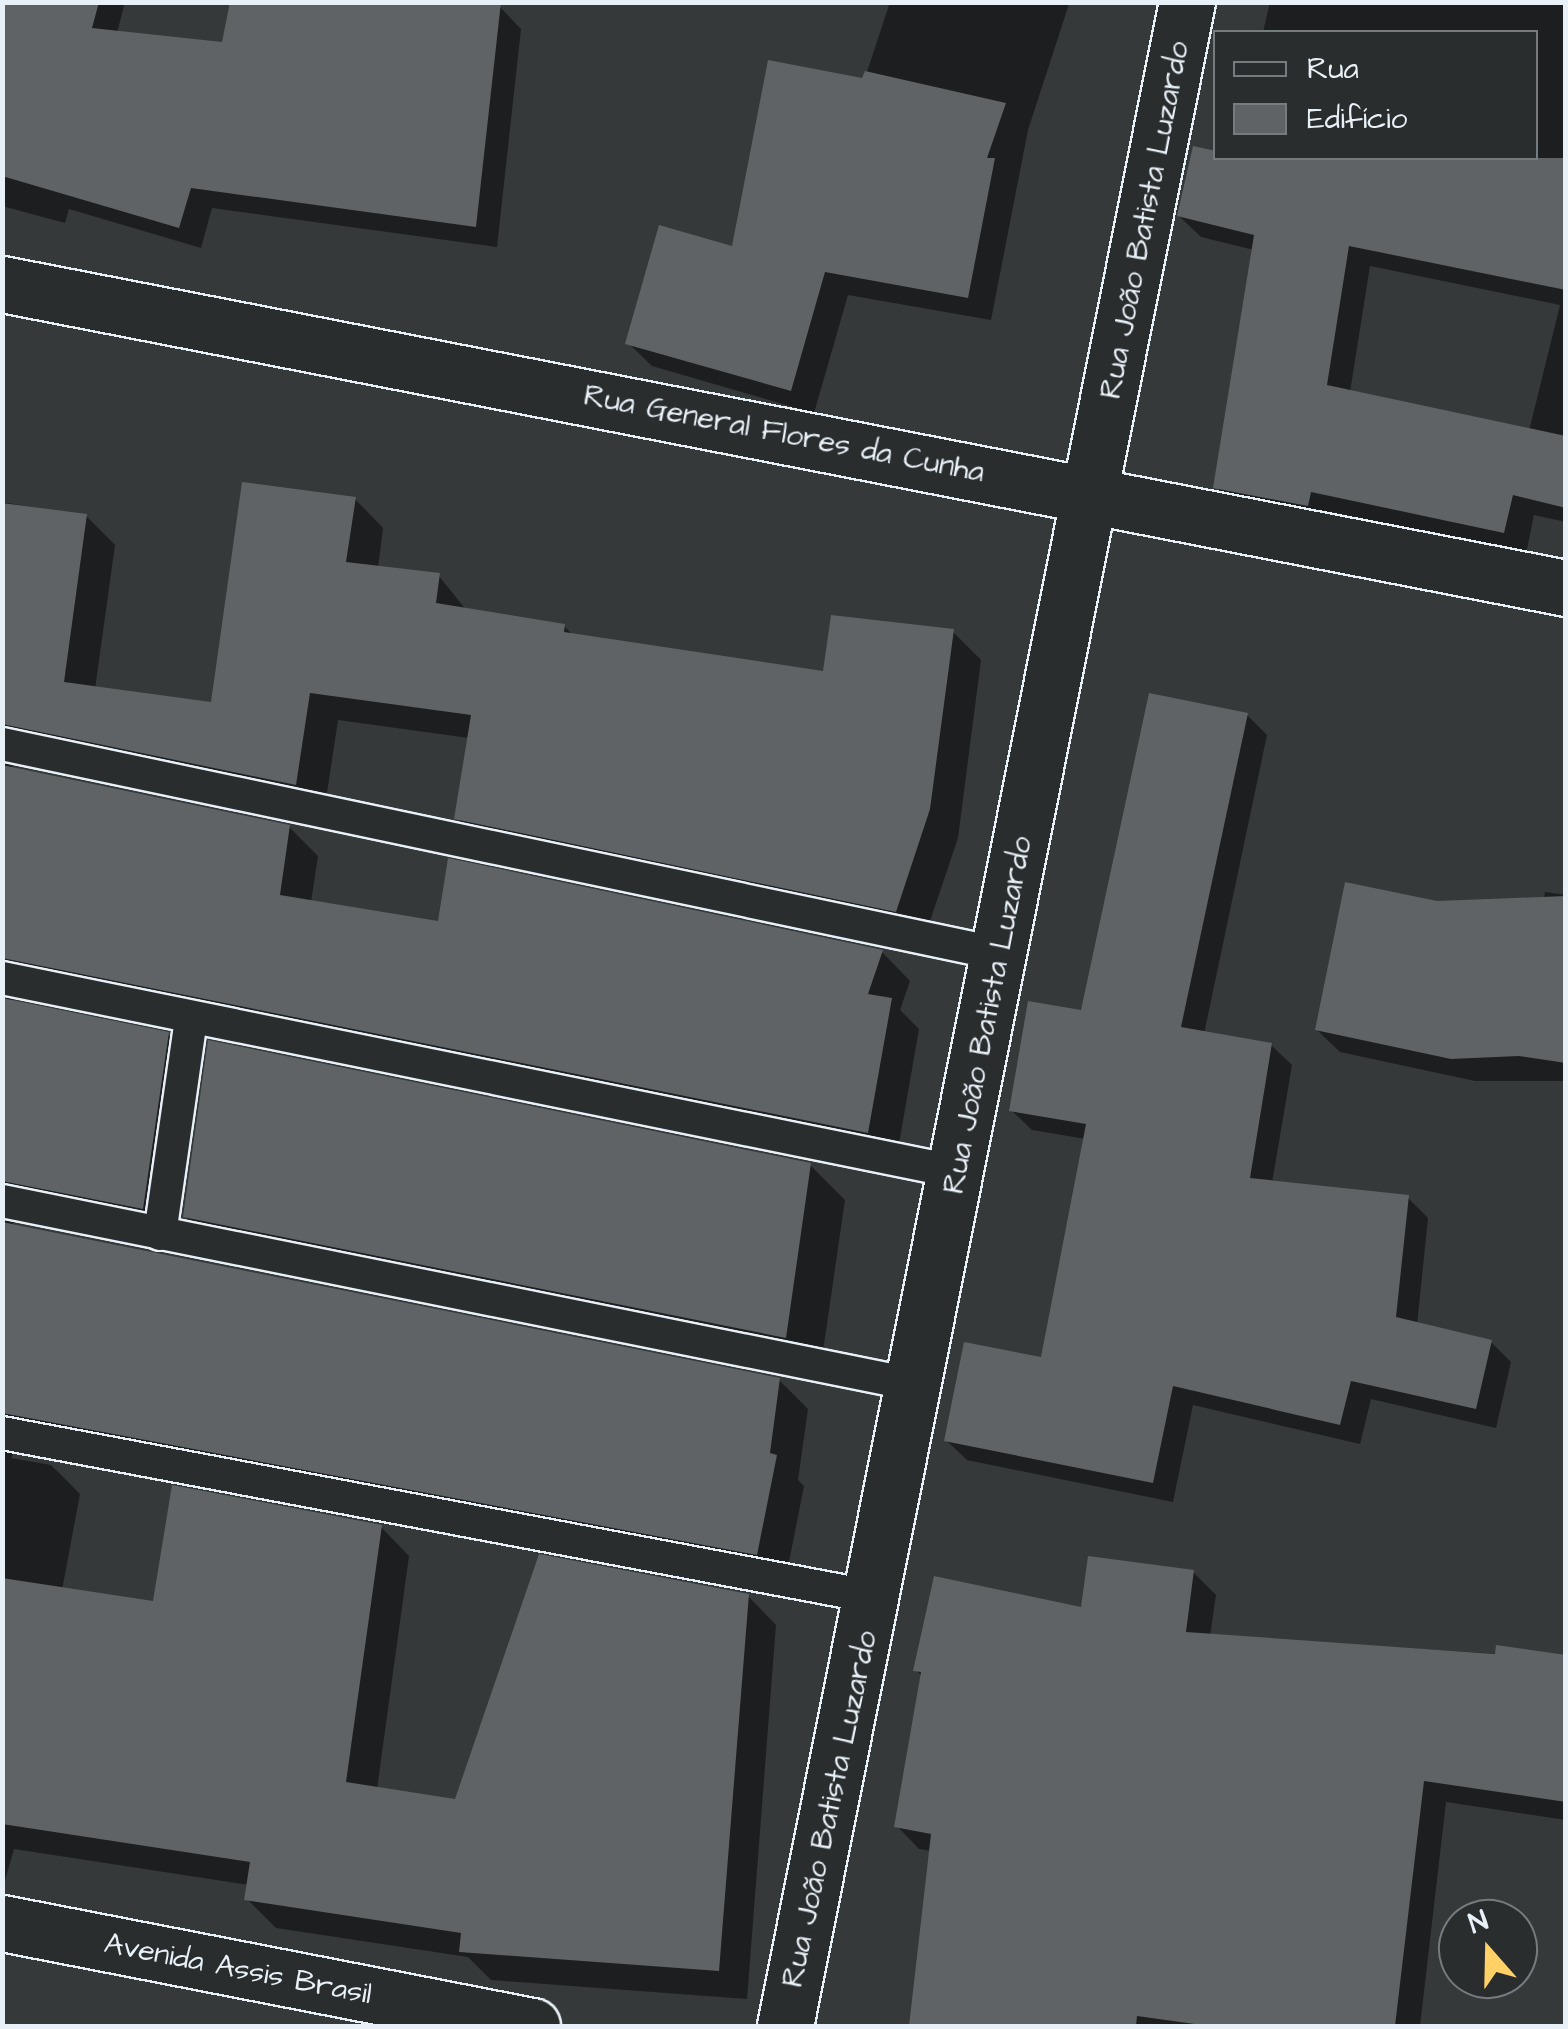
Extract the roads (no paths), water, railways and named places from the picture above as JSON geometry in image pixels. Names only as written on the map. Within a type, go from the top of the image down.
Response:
[{"type":"street","name":"Rua João Batista Luzardo","points":[[785,2026],[874,1597],[1188,2]]},
{"type":"street","name":"Rua General Flores da Cunha","points":[[2,284],[1566,588]]},
{"type":"street","name":"Avenida Assis Brasil","points":[[2,1923],[532,2026]]},
{"type":"lane","points":[[2,744],[1000,954]]},
{"type":"lane","points":[[2,978],[957,1172]]},
{"type":"lane","points":[[160,1234],[191,1018]]},
{"type":"lane","points":[[2,1201],[916,1384]]},
{"type":"lane","points":[[2,1433],[874,1597]]}]
